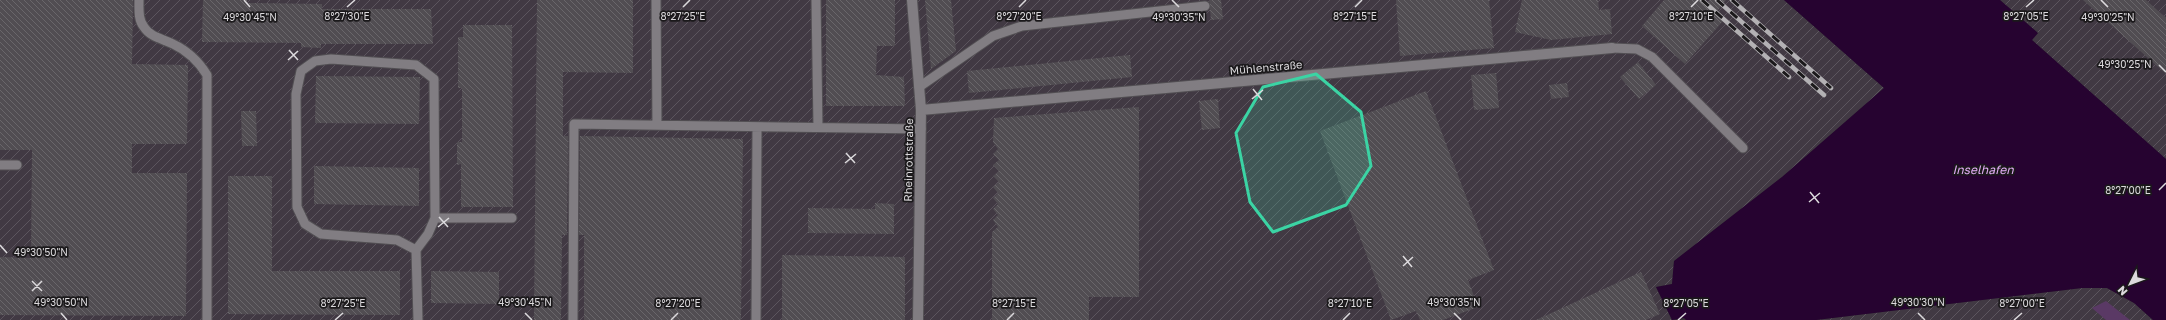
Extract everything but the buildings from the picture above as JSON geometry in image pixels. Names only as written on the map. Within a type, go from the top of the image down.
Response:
[{"type":"street","name":"Rheinrottstraße","points":[[912,0],[921,110],[918,320]]},
{"type":"street","name":"Mühlenstraße","points":[[921,110],[1612,48]]},
{"type":"lane","points":[[139,0],[139,13],[143,27],[152,34],[175,45],[198,61],[207,75],[206,320]]},
{"type":"lane","points":[[656,0],[657,125]]},
{"type":"lane","points":[[816,0],[818,127]]},
{"type":"lane","points":[[919,87],[993,36],[1022,26],[1205,6]]},
{"type":"lane","points":[[1612,48],[1637,49],[1652,57],[1743,148]]},
{"type":"lane","points":[[416,250],[397,240],[321,234],[305,224],[297,207],[296,94],[301,70],[314,61],[331,59],[416,65],[434,79],[435,218],[428,234],[416,250],[418,320]]},
{"type":"lane","points":[[573,320],[574,124],[921,129]]},
{"type":"lane","points":[[756,127],[756,320]]},
{"type":"lane","points":[[0,165],[17,165]]},
{"type":"lane","points":[[435,218],[512,218]]},
{"type":"highlighted area","points":[[1316,74],[1361,112],[1371,166],[1346,205],[1273,232],[1250,202],[1236,133],[1263,87]]},
{"type":"shaded area","points":[[0,0],[1784,0],[1884,88],[1782,177],[1674,261],[1672,284],[1656,287],[1672,320],[0,320]]},
{"type":"shaded area","points":[[2000,0],[2166,0],[2166,159],[2032,40],[2038,33]]},
{"type":"shaded area","points":[[2082,288],[2107,288],[2134,303],[2153,320],[1816,320]]},
{"type":"shaded area","points":[[2106,301],[2130,320],[2106,320],[2092,308]]},
{"type":"water","name":"Inselhafen","points":[[1784,0],[2000,0],[2038,33],[2032,40],[2166,159],[2166,320],[2153,320],[2134,303],[2107,288],[2082,288],[1816,320],[1686,320],[1684,318],[1672,320],[1656,287],[1672,284],[1674,261],[1782,177],[1884,88]]},
{"type":"railway","points":[[1702,0],[1789,77]]},
{"type":"railway","points":[[1717,0],[1824,95]]},
{"type":"railway","points":[[1732,0],[1831,88]]}]
